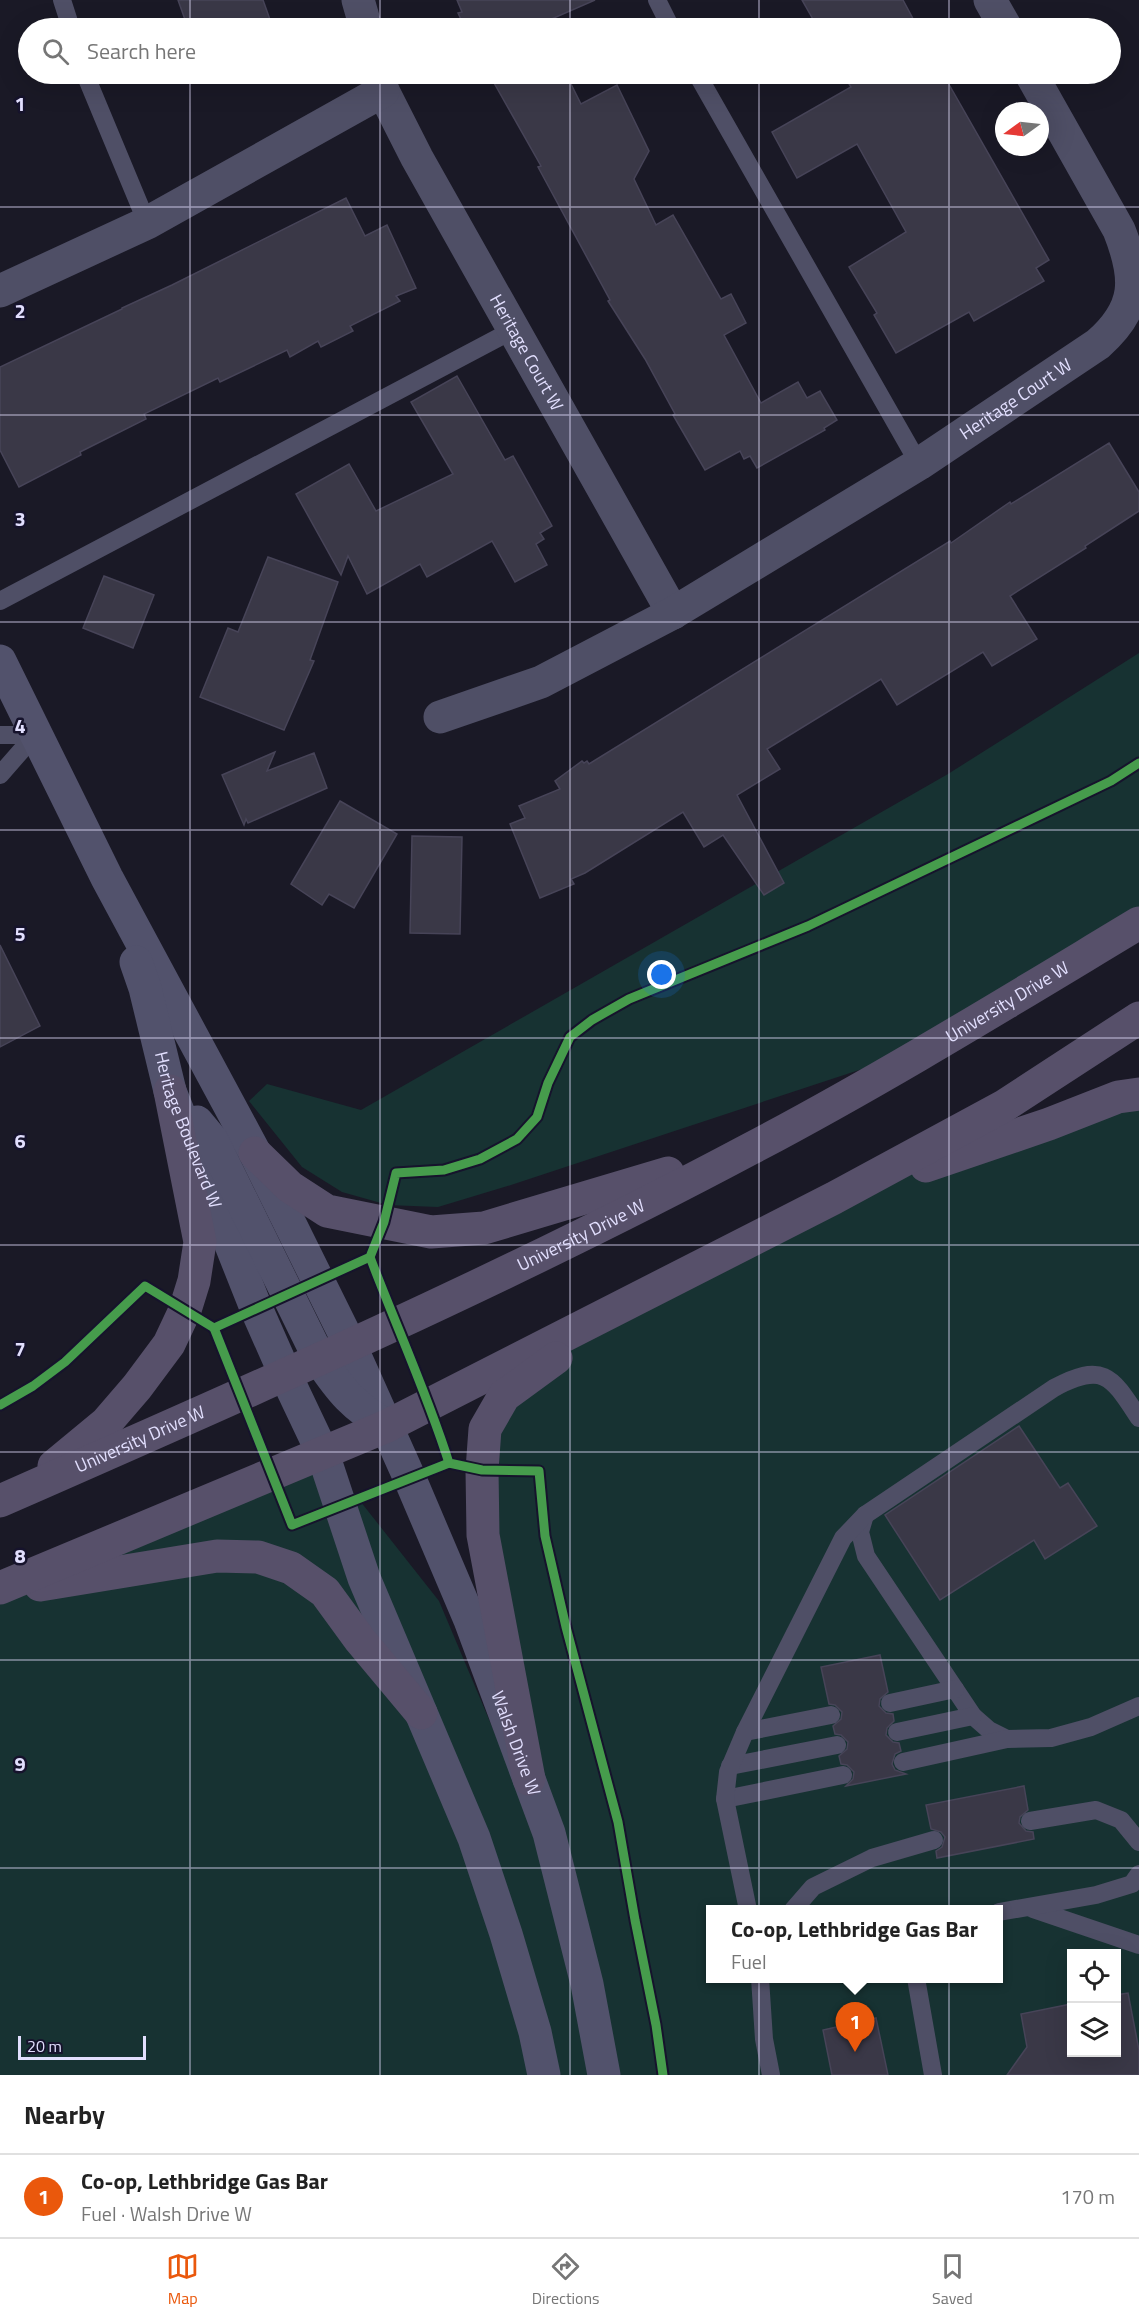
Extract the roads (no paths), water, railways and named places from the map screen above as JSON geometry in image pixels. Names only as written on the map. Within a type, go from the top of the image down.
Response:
[{"type":"main road","name":"University Drive W","points":[[13,1496],[351,1347],[751,1149],[941,1043],[1139,923]]},
{"type":"main road","points":[[0,1590],[387,1426],[834,1197],[1004,1106],[1139,1018]]},
{"type":"main road","points":[[13,1496],[106,1423],[138,1387],[169,1344],[185,1310],[194,1281],[200,1242],[170,1091]]},
{"type":"main road","points":[[834,1197],[1049,1124],[1118,1097],[1139,1094]]},
{"type":"main road","points":[[255,1153],[290,1187],[327,1211],[431,1232],[484,1228],[751,1149]]},
{"type":"main road","points":[[529,1779],[483,1534],[482,1470],[485,1429],[504,1396],[642,1295]]},
{"type":"main road","points":[[0,1590],[217,1556],[258,1557],[291,1568],[325,1592],[360,1640],[421,1713]]},
{"type":"street","points":[[358,0],[363,18]]},
{"type":"street","points":[[990,0],[1000,18]]},
{"type":"street","name":"Heritage Court W","points":[[0,291],[147,223],[378,84]]},
{"type":"street","name":"Heritage Court W","points":[[382,84],[417,158],[673,613]]},
{"type":"street","name":"Heritage Court W","points":[[440,717],[541,681],[673,613],[919,464],[1098,344],[1116,328],[1127,310],[1132,291],[1127,250],[1119,230],[1037,84]]},
{"type":"street","name":"Heritage Boulevard W","points":[[0,661],[107,878],[255,1153],[351,1347]]},
{"type":"street","name":"Heritage Boulevard W","points":[[107,878],[145,988],[170,1091],[285,1376],[323,1454]]},
{"type":"street","points":[[170,1091],[212,1140],[320,1360],[340,1390],[363,1412],[387,1426]]},
{"type":"street","name":"Walsh Drive W","points":[[351,1347],[470,1620],[549,1833],[587,1984],[604,2075]]},
{"type":"street","points":[[323,1454],[364,1578],[474,1838],[507,1934],[535,2032],[544,2075]]},
{"type":"lane","points":[[62,0],[67,18]]},
{"type":"lane","points":[[657,0],[667,18]]},
{"type":"lane","points":[[89,84],[147,223]]},
{"type":"lane","points":[[703,84],[919,464]]},
{"type":"lane","points":[[0,601],[513,330]]},
{"type":"lane","points":[[0,735],[35,735]]},
{"type":"lane","points":[[0,775],[35,735]]},
{"type":"lane","points":[[747,1905],[725,1799],[730,1766],[843,1538],[865,1515],[1075,1376],[1092,1374],[1105,1376],[1119,1387],[1139,1418]]},
{"type":"lane","points":[[865,1515],[860,1532],[866,1556],[973,1716],[989,1730],[1007,1739]]},
{"type":"lane","points":[[890,1703],[955,1689]]},
{"type":"lane","points":[[903,1762],[1007,1739],[1051,1738],[1091,1727],[1139,1706]]},
{"type":"lane","points":[[745,1732],[831,1715]]},
{"type":"lane","points":[[897,1732],[973,1716]]},
{"type":"lane","points":[[730,1766],[837,1745]]},
{"type":"lane","points":[[725,1799],[843,1775]]},
{"type":"lane","points":[[1030,1821],[1096,1810],[1121,1820],[1139,1842]]},
{"type":"lane","points":[[797,1905],[813,1887],[872,1857],[934,1840]]},
{"type":"lane","points":[[1003,1911],[1096,1895],[1132,1884],[1139,1874]]},
{"type":"lane","points":[[1028,1907],[1139,1945]]},
{"type":"lane","points":[[760,1983],[764,2039],[771,2075]]},
{"type":"lane","points":[[917,1983],[933,2075]]},
{"type":"place","name":"Co-op, Lethbridge Gas Bar","points":[[855,2052]]}]
